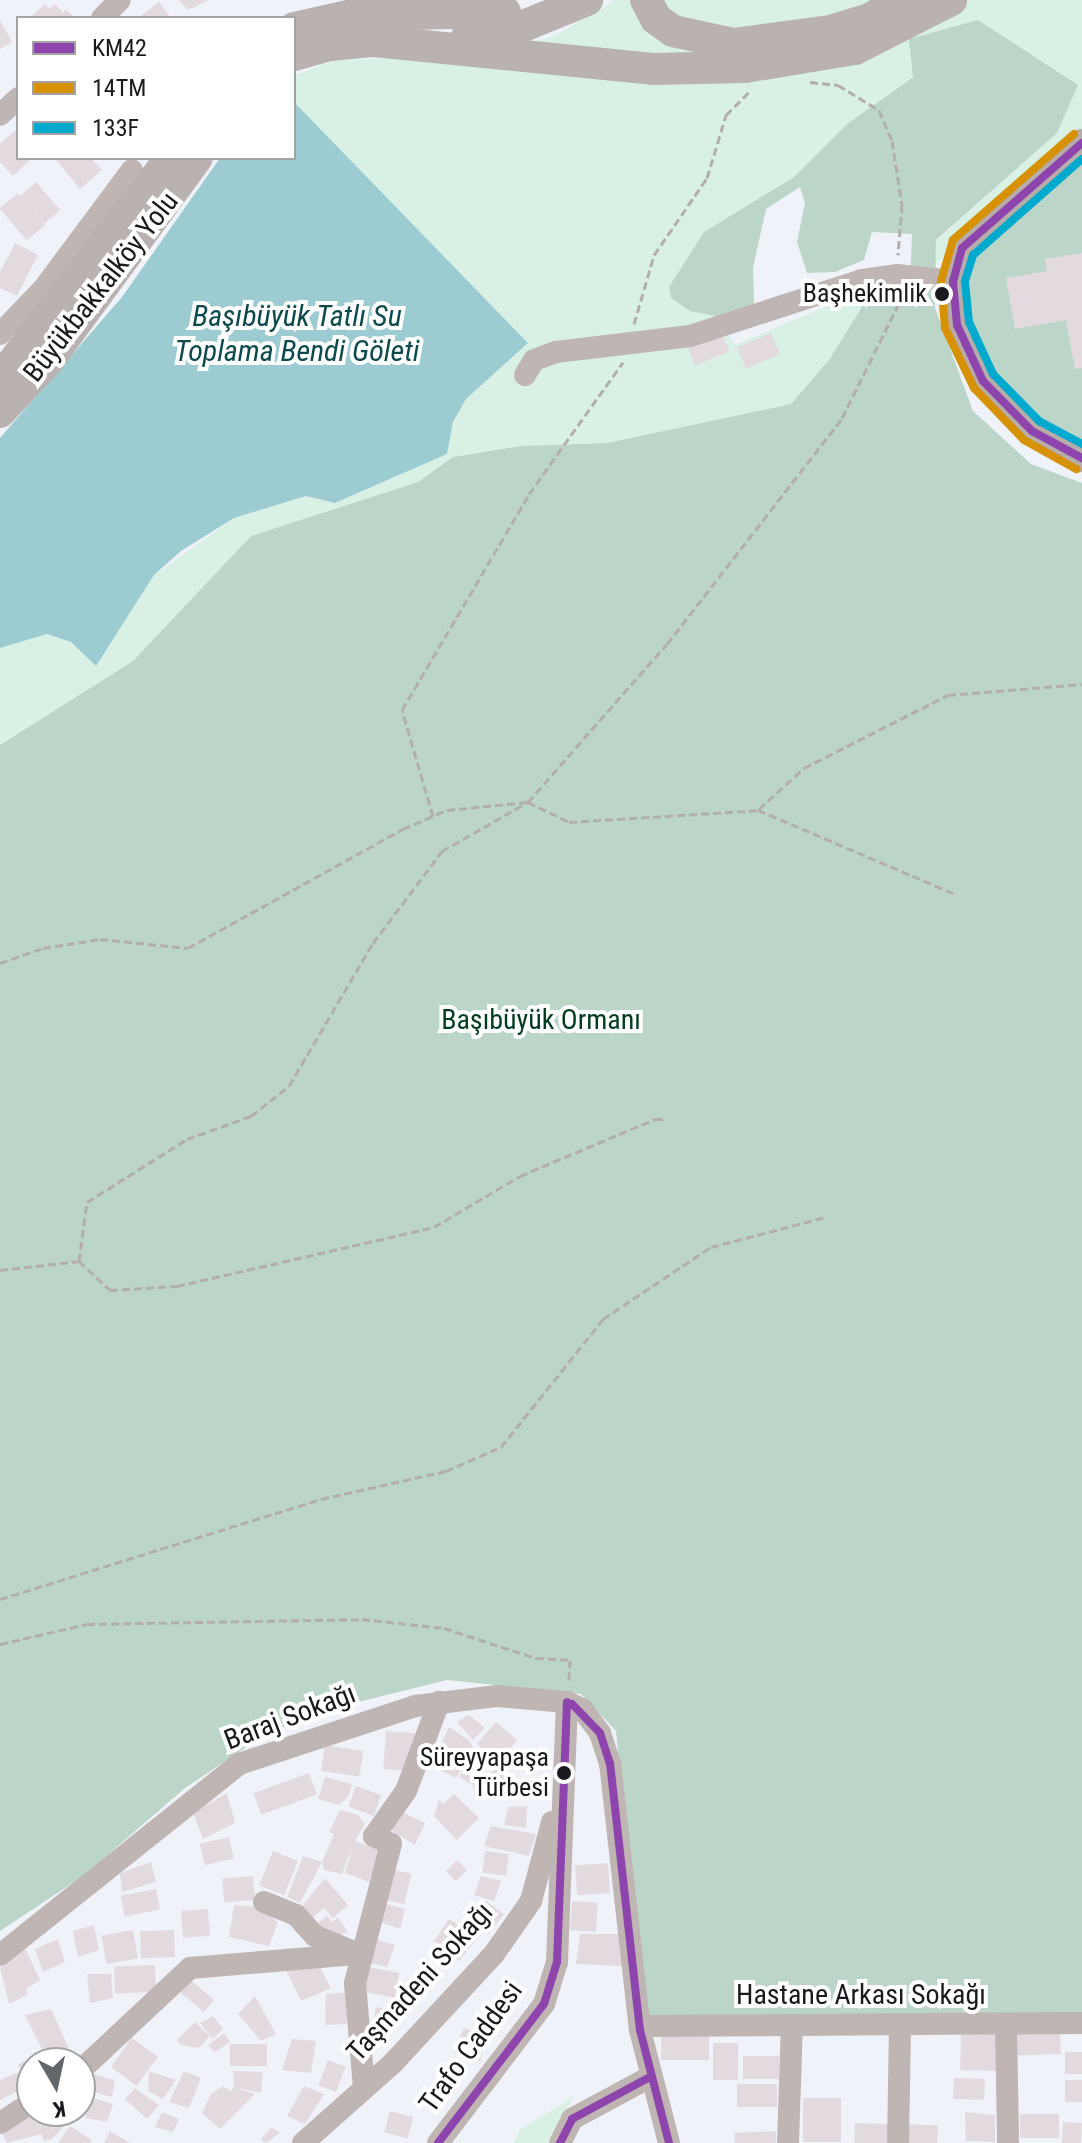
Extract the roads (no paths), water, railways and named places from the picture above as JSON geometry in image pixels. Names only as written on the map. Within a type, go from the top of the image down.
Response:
[{"type":"highway","points":[[296,36],[337,0]]},
{"type":"highway","points":[[296,37],[352,15],[441,6],[501,6],[534,0]]},
{"type":"highway","points":[[422,8],[511,12],[544,0]]},
{"type":"highway","points":[[374,41],[504,34],[587,0]]},
{"type":"highway","points":[[646,0],[656,19],[673,31],[733,44],[830,31],[870,19],[901,0]]},
{"type":"highway","points":[[296,37],[374,41],[653,69],[745,67],[855,49],[951,0]]},
{"type":"highway","name":"Büyükbakkalköy Yolu","points":[[0,379],[169,160]]},
{"type":"highway","name":"Büyükbakkalköy Yolu","points":[[0,412],[50,358],[196,160]]},
{"type":"main road","points":[[1082,143],[962,248],[953,281],[957,325],[983,381],[1032,431],[1082,458]]},
{"type":"street","points":[[104,16],[120,0]]},
{"type":"street","points":[[0,115],[16,100]]},
{"type":"street","points":[[0,334],[44,288],[132,170]]},
{"type":"street","points":[[525,375],[534,360],[556,352],[589,345],[627,346],[690,336],[862,280],[897,275],[953,281]]},
{"type":"street","name":"Baraj Sokağı","points":[[0,1955],[239,1764],[376,1716],[439,1702],[535,1695],[567,1702]]},
{"type":"street","points":[[364,2088],[355,1983],[358,1954],[391,1844],[374,1836],[406,1791],[439,1702]]},
{"type":"street","points":[[563,1794],[567,1702],[582,1709],[600,1733],[610,1763],[640,2026],[650,2077],[669,2143]]},
{"type":"street","name":"Taşmadeni Sokağı","points":[[303,2143],[364,2088],[494,1954],[531,1901],[563,1794]]},
{"type":"street","name":"Trafo Caddesi","points":[[438,2143],[544,2004],[557,1962],[563,1794]]},
{"type":"street","points":[[264,1902],[296,1915],[315,1936],[358,1954]]},
{"type":"street","points":[[96,2056],[190,1968],[358,1954]]},
{"type":"street","name":"Hastane Arkası Sokağı","points":[[640,2026],[1082,2023]]},
{"type":"street","points":[[1006,2024],[1008,2143]]},
{"type":"street","points":[[788,2143],[792,2025]]},
{"type":"street","points":[[898,2143],[900,2025]]},
{"type":"street","points":[[560,2143],[572,2119],[650,2077]]},
{"type":"water","name":"Başıbüyük Tatlı Su Toplama Bendi Göleti","points":[[296,104],[528,343],[466,399],[453,422],[447,454],[335,503],[306,496],[234,518],[181,551],[154,575],[96,666],[71,642],[47,634],[0,648],[0,438],[122,297],[219,160],[296,160]]},
{"type":"place","name":"Başhekimlik","points":[[942,294]]},
{"type":"place","name":"Süreyyapaşa Türbesi","points":[[564,1773]]},
{"type":"park label","name":"Başıbüyük Ormanı","points":[[541,1020]]}]
